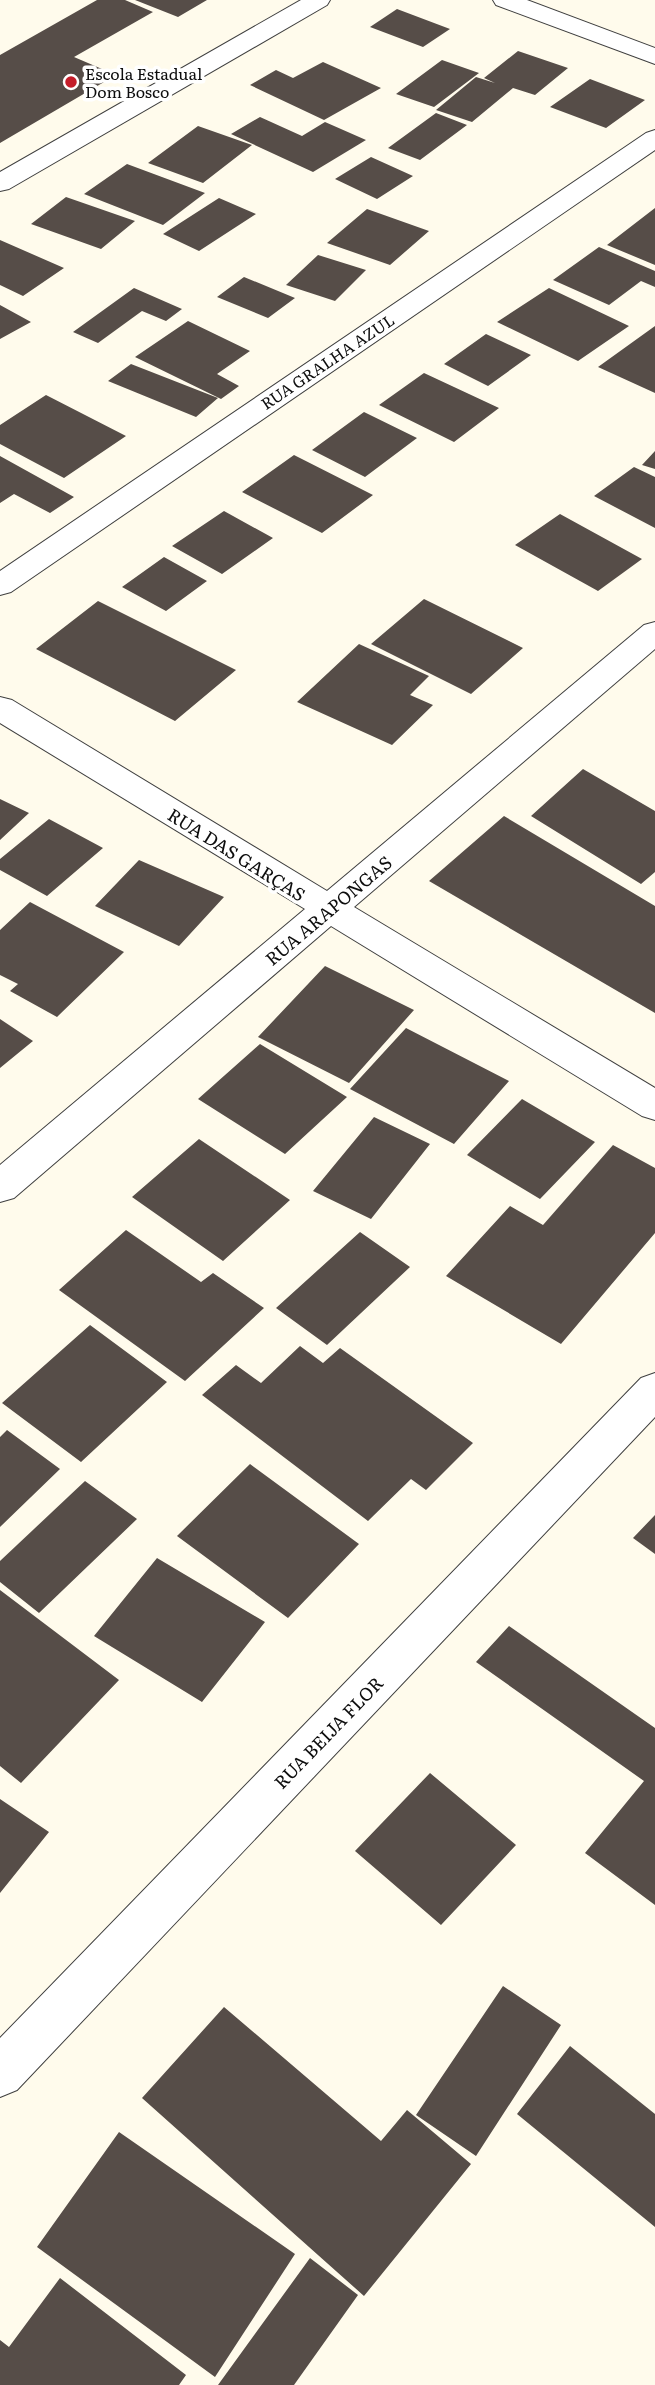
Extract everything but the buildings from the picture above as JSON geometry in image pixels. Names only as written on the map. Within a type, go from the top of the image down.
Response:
[{"type":"street","points":[[0,183],[318,0]]},
{"type":"street","points":[[505,0],[655,57]]},
{"type":"street","name":"RUA GRALHA AZUL","points":[[0,585],[655,138]]},
{"type":"street","name":"RUA ARAPONGAS","points":[[0,1187],[655,632]]},
{"type":"street","name":"RUA DAS GARÇAS","points":[[0,708],[655,1106]]},
{"type":"street","name":"RUA BEIJA FLOR","points":[[0,2073],[655,1390]]},
{"type":"place","name":"Escola Estadual Dom Bosco","points":[[71,82]]}]
